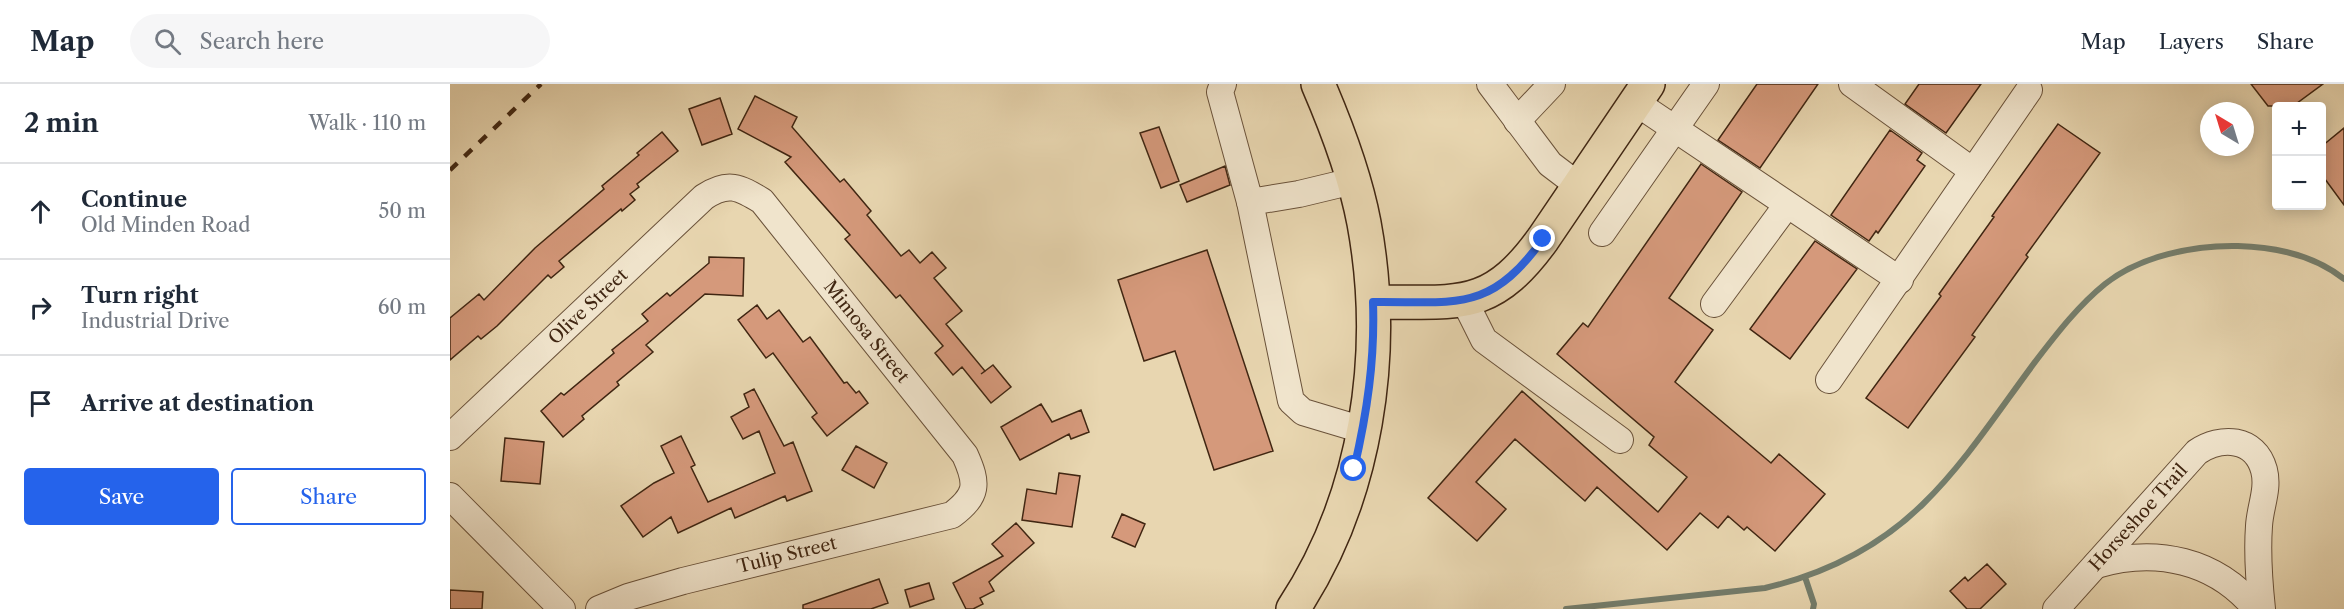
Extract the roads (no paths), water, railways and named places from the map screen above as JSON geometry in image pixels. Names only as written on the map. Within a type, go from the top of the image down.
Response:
[{"type":"main road","points":[[1293,609],[1317,567],[1337,524],[1352,478],[1363,430],[1372,374],[1374,344],[1368,245],[1353,181],[1318,84]]},
{"type":"main road","points":[[1373,302],[1464,300],[1481,296],[1498,287],[1519,270],[1543,239],[1642,93]]},
{"type":"street","points":[[1222,84],[1220,92],[1250,202],[1291,401],[1302,412],[1363,430]]},
{"type":"street","points":[[1490,84],[1550,164],[1579,186]]},
{"type":"street","points":[[1517,121],[1552,84]]},
{"type":"street","points":[[1602,233],[1706,84]]},
{"type":"street","points":[[1860,86],[1973,171]]},
{"type":"street","points":[[1829,380],[2029,90]]},
{"type":"street","points":[[1642,93],[1676,129],[1900,279]]},
{"type":"street","points":[[1250,202],[1299,194],[1353,181]]},
{"type":"street","name":"Olive Street","points":[[450,437],[704,197],[717,189],[733,186]]},
{"type":"street","name":"Mimosa Street","points":[[733,186],[762,201],[965,455],[975,482],[972,496]]},
{"type":"street","points":[[1714,304],[1787,205]]},
{"type":"street","points":[[1464,300],[1484,340],[1620,440]]},
{"type":"street","name":"Horseshoe Trail","points":[[2056,609],[2197,452],[2208,445],[2228,441],[2241,444],[2251,451],[2260,461],[2264,471],[2266,482],[2259,525],[2258,553],[2262,609]]},
{"type":"street","points":[[450,496],[562,609]]},
{"type":"street","name":"Tulip Street","points":[[598,609],[628,597],[683,581],[952,515],[972,496]]},
{"type":"street","points":[[2096,565],[2134,557],[2154,557],[2187,563],[2234,585],[2256,609]]},
{"type":"waterway","points":[[1566,609],[1765,588],[1830,567],[1869,546],[1906,519],[1939,487],[1969,452],[2061,329],[2095,292],[2134,266],[2186,250],[2238,246],[2280,251],[2307,258],[2344,279]]},
{"type":"waterway","points":[[1805,577],[1814,604],[1813,609]]},
{"type":"railway","points":[[450,170],[541,84]]}]
